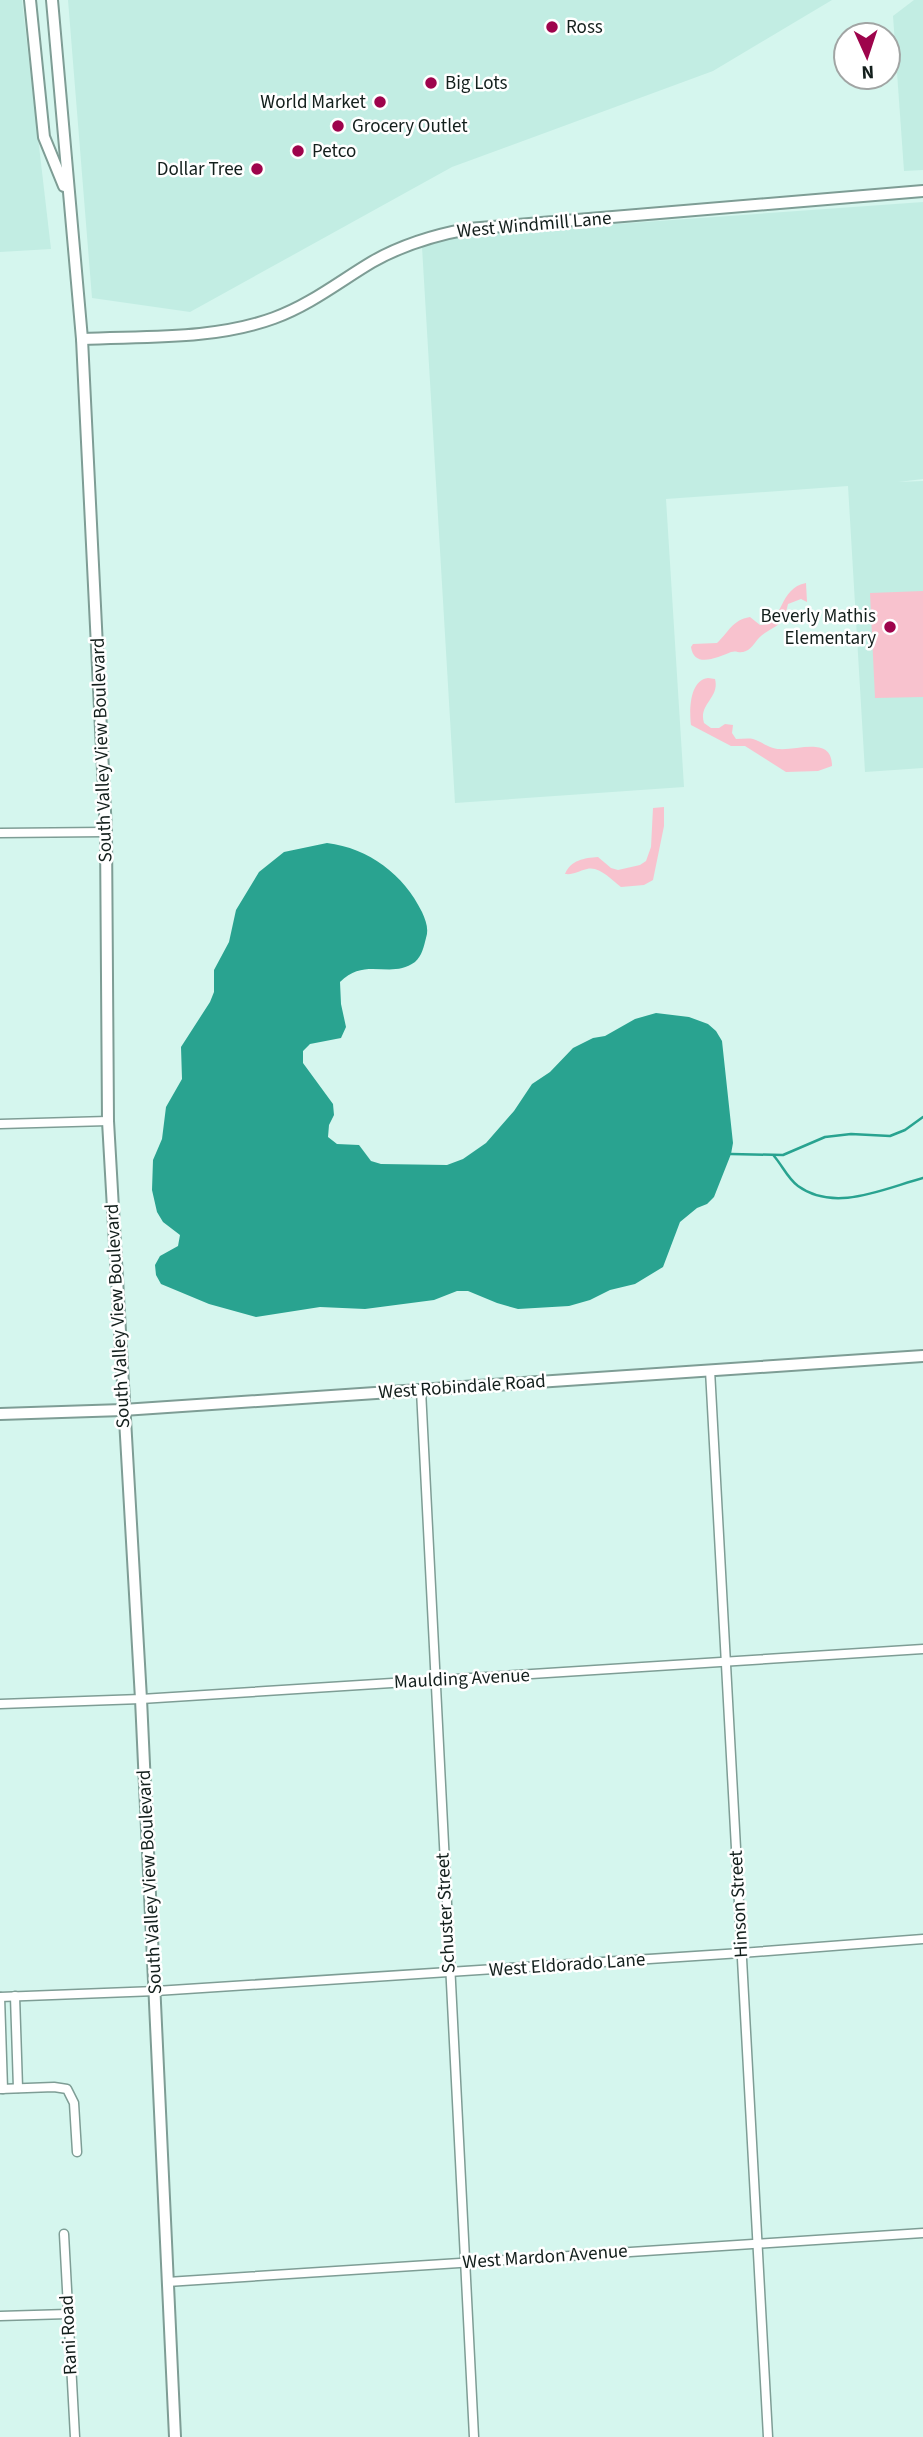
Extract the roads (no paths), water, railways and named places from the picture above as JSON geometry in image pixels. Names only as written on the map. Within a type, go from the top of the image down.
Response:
[{"type":"main road","name":"South Valley View Boulevard","points":[[30,0],[44,137],[68,195]]},
{"type":"main road","name":"South Valley View Boulevard","points":[[52,0],[82,339],[106,832],[108,1121],[156,1991],[175,2437]]},
{"type":"main road","name":"West Windmill Lane","points":[[82,339],[218,332],[247,327],[299,307],[373,262],[415,242],[468,229],[923,191]]},
{"type":"main road","name":"West Robindale Road","points":[[0,1414],[123,1410],[923,1356]]},
{"type":"street","points":[[0,833],[106,832]]},
{"type":"street","points":[[0,1124],[108,1121]]},
{"type":"street","name":"Hinson Street","points":[[710,1370],[768,2437]]},
{"type":"street","name":"Schuster Street","points":[[421,1390],[474,2437]]},
{"type":"street","name":"Maulding Avenue","points":[[0,1704],[141,1699],[923,1649]]},
{"type":"street","name":"West Eldorado Lane","points":[[0,1997],[156,1991],[923,1939]]},
{"type":"street","points":[[15,1996],[18,2088]]},
{"type":"street","points":[[0,1997],[2,2089],[67,2089],[74,2103],[77,2152]]},
{"type":"street","name":"West Mardon Avenue","points":[[167,2282],[923,2233]]},
{"type":"street","name":"Rani Road","points":[[64,2234],[75,2437]]},
{"type":"street","points":[[0,2316],[68,2314]]},
{"type":"waterway","points":[[731,1154],[783,1155],[825,1137],[851,1134],[890,1136],[905,1130],[923,1117]]},
{"type":"waterway","points":[[774,1156],[798,1186],[812,1194],[828,1198],[860,1196],[923,1178]]},
{"type":"place","name":"Ross","points":[[552,27]]},
{"type":"place","name":"Big Lots","points":[[431,83]]},
{"type":"place","name":"World Market","points":[[380,102]]},
{"type":"place","name":"Grocery Outlet","points":[[338,126]]},
{"type":"place","name":"Petco","points":[[298,151]]},
{"type":"place","name":"Dollar Tree","points":[[257,169]]},
{"type":"place","name":"Beverly Mathis Elementary","points":[[890,627]]}]
